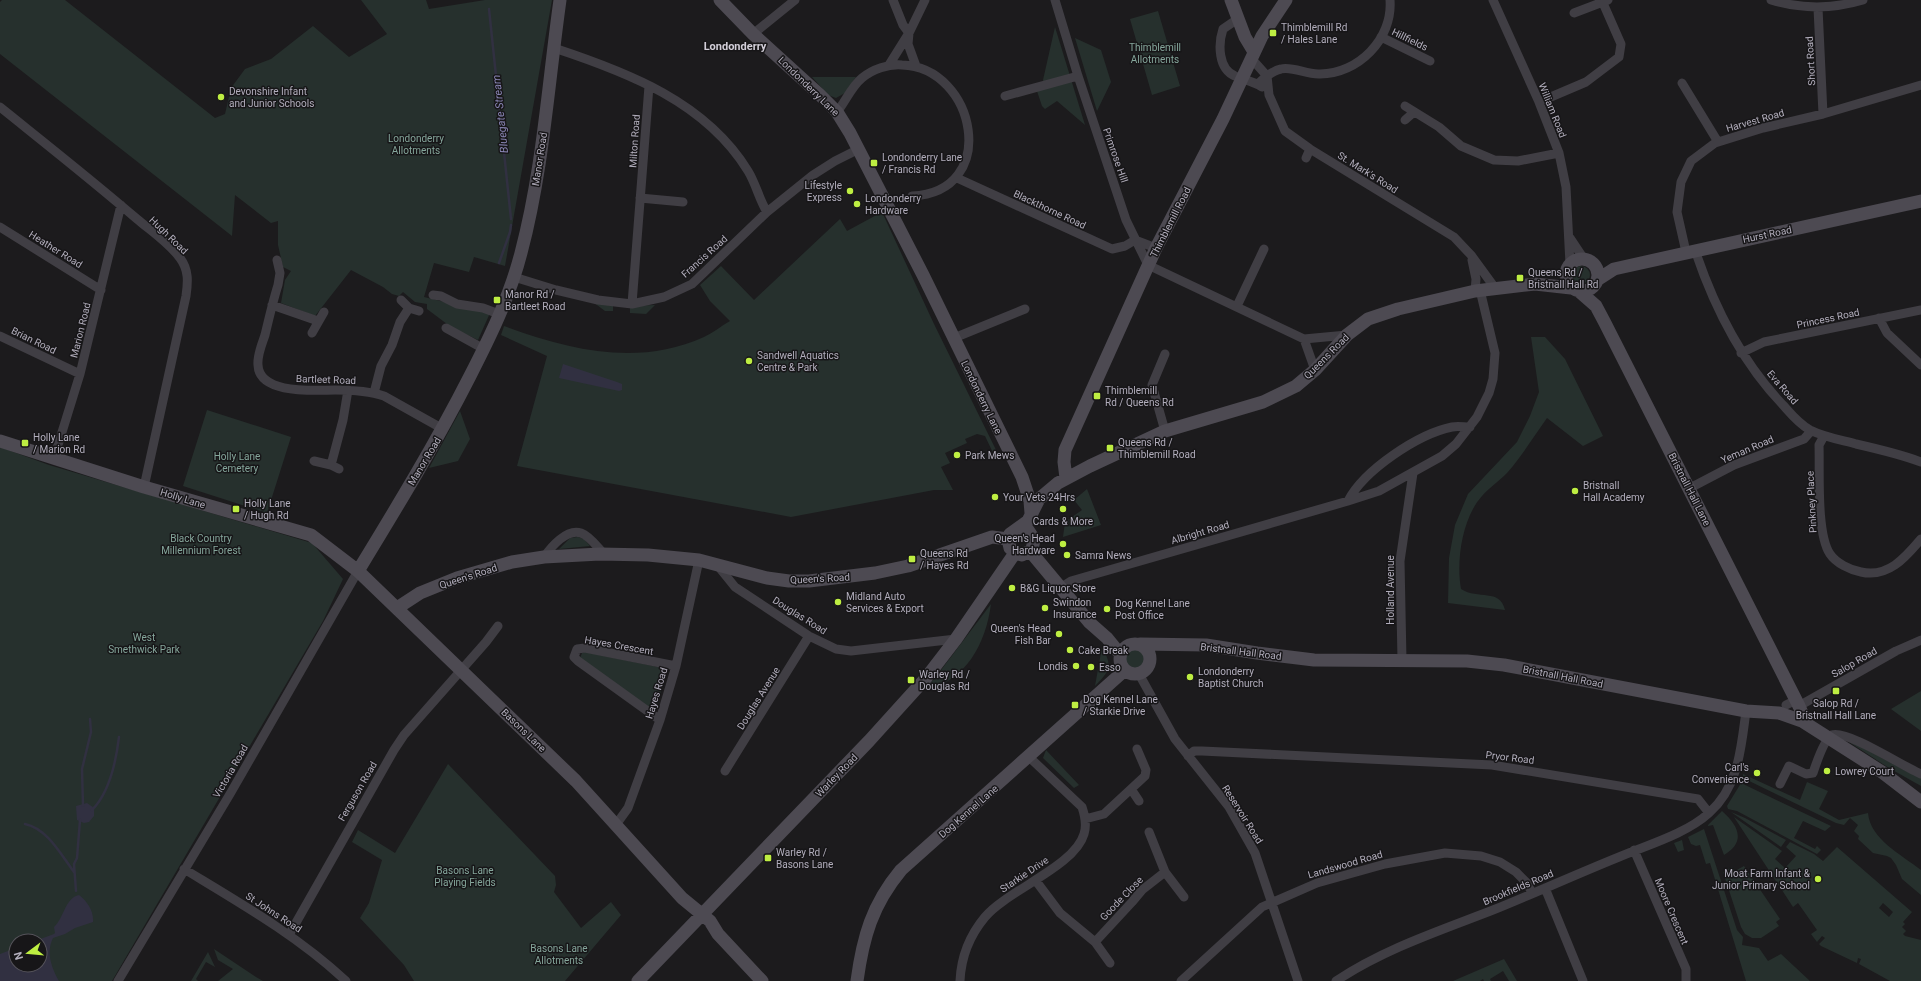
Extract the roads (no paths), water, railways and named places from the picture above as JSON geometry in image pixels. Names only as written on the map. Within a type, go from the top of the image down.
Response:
[{"type":"street","name":"Manor Road","points":[[358,571],[443,429],[484,349],[514,277],[521,254],[533,199],[542,143],[560,0]]},
{"type":"street","name":"Londonderry Lane","points":[[720,0],[753,34],[838,112],[859,149],[1022,477],[1030,501],[1031,514]]},
{"type":"street","points":[[753,34],[796,0]]},
{"type":"street","points":[[893,0],[903,26],[909,33],[908,44],[916,66]]},
{"type":"street","points":[[889,65],[909,33],[925,0]]},
{"type":"street","name":"Primrose Hill","points":[[1055,0],[1078,76],[1135,240]]},
{"type":"street","points":[[1231,0],[1253,55],[1267,76]]},
{"type":"street","name":"Thimblemill Road","points":[[1066,478],[1064,462],[1065,450],[1148,265],[1223,119],[1262,36],[1286,0]]},
{"type":"street","name":"Hillfields","points":[[1258,84],[1267,76],[1281,69],[1320,74],[1332,73],[1353,66],[1370,53],[1381,37],[1387,23],[1390,0]]},
{"type":"street","name":"William Road","points":[[1493,0],[1539,102],[1559,153],[1566,186],[1569,235],[1568,267]]},
{"type":"street","points":[[1770,0],[1795,6],[1818,8],[1863,0]]},
{"type":"street","points":[[1539,102],[1586,82],[1619,56],[1621,44],[1605,1],[1574,14]]},
{"type":"street","name":"Short Road","points":[[1818,8],[1823,114]]},
{"type":"street","points":[[1240,20],[1251,30],[1262,36]]},
{"type":"street","name":"St. Mark's Road","points":[[1240,20],[1223,29],[1219,47],[1222,61],[1234,76],[1263,87],[1269,95],[1285,131],[1310,149],[1454,237],[1471,255],[1495,288]]},
{"type":"street","name":"Hillfields","points":[[1381,37],[1430,61]]},
{"type":"street","points":[[554,48],[626,74],[679,101],[713,129],[727,144],[748,171],[767,212]]},
{"type":"street","points":[[838,112],[853,87],[863,77],[889,65],[916,66],[939,78],[957,98],[964,110],[970,135],[966,164],[957,178],[946,186],[932,192],[912,196]]},
{"type":"street","points":[[1005,96],[1078,76]]},
{"type":"street","name":"St. Mark's Road","points":[[1267,76],[1269,95]]},
{"type":"street","points":[[1682,83],[1718,142]]},
{"type":"street","name":"Harvest Road","points":[[1691,251],[1677,212],[1681,182],[1691,161],[1718,142],[1763,128],[1823,114],[1921,85]]},
{"type":"street","name":"Milton Road","points":[[632,304],[649,86]]},
{"type":"street","points":[[1405,106],[1439,127],[1461,146],[1494,160],[1518,161],[1559,153]]},
{"type":"street","name":"Hugh Road","points":[[0,107],[121,205],[180,257],[187,270],[188,281],[186,296],[144,487]]},
{"type":"street","points":[[1405,120],[1414,112]]},
{"type":"street","name":"Francis Road","points":[[514,277],[556,290],[591,298],[632,304],[664,297],[692,284],[767,212],[813,175],[835,161],[859,149]]},
{"type":"street","points":[[1306,158],[1310,149]]},
{"type":"street","name":"Blackthorne Road","points":[[957,178],[1112,249],[1125,246],[1135,240]]},
{"type":"street","points":[[640,198],[683,202]]},
{"type":"street","name":"Hurst Road","points":[[1595,284],[1614,269],[1921,201]]},
{"type":"street","name":"Marion Road","points":[[54,458],[80,374],[121,205]]},
{"type":"street","name":"Heather Road","points":[[0,227],[101,290]]},
{"type":"street","name":"William Road","points":[[1569,235],[1588,261]]},
{"type":"street","points":[[1135,240],[1156,248]]},
{"type":"street","points":[[1135,240],[1148,265],[1304,339],[1347,335]]},
{"type":"street","points":[[1237,306],[1264,249]]},
{"type":"street","name":"Eva Road","points":[[1691,251],[1741,353],[1769,390],[1794,417],[1811,430],[1824,436],[1895,453],[1921,462]]},
{"type":"street","points":[[1471,255],[1478,290]]},
{"type":"street","points":[[1577,259],[1588,261],[1598,271],[1595,284],[1587,291],[1576,290],[1566,278],[1568,267],[1577,259]]},
{"type":"street","name":"Bartleet Road","points":[[277,260],[283,274],[272,305],[258,359],[260,374],[270,384],[294,389],[308,391],[348,390],[374,393],[384,396],[443,429]]},
{"type":"street","name":"Hurst Road","points":[[1588,261],[1614,269]]},
{"type":"street","name":"Queens Road","points":[[1536,284],[1568,267]]},
{"type":"street","name":"Queens Road","points":[[1079,471],[1165,431],[1264,402],[1296,386],[1315,370],[1347,335],[1368,319],[1383,313],[1478,290],[1536,284],[1576,290]]},
{"type":"street","name":"Bristnall Hall Lane","points":[[1595,284],[1596,306]]},
{"type":"street","name":"Albright Road","points":[[1060,588],[1071,581],[1379,491],[1442,456],[1470,427],[1484,403],[1493,379],[1495,352],[1478,290]]},
{"type":"street","name":"Bristnall Hall Lane","points":[[1576,290],[1596,306],[1690,488],[1782,672],[1790,707],[1802,713],[1802,721]]},
{"type":"street","points":[[433,295],[441,296],[457,304],[483,308],[499,314]]},
{"type":"street","points":[[401,300],[409,308],[419,311]]},
{"type":"street","points":[[272,305],[318,321]]},
{"type":"street","points":[[374,393],[381,366],[392,345],[400,322],[409,308]]},
{"type":"street","points":[[954,338],[1025,309]]},
{"type":"street","name":"Princess Road","points":[[1741,353],[1764,342],[1921,310]]},
{"type":"street","points":[[312,333],[324,312]]},
{"type":"street","points":[[1879,318],[1887,333],[1921,365]]},
{"type":"street","points":[[446,328],[484,349]]},
{"type":"street","name":"Brian Road","points":[[0,336],[80,374]]},
{"type":"street","points":[[1304,339],[1315,370]]},
{"type":"street","points":[[1165,354],[1152,385],[1165,431]]},
{"type":"street","points":[[314,462],[335,467],[348,390]]},
{"type":"street","points":[[1348,501],[1353,492],[1368,476],[1391,456],[1411,443],[1452,427],[1470,427]]},
{"type":"street","points":[[1811,430],[1804,439],[1819,445],[1824,436]]},
{"type":"street","name":"Yeman Road","points":[[1690,488],[1734,465],[1804,439]]},
{"type":"street","name":"Holly Lane","points":[[0,440],[144,487],[311,535],[358,571]]},
{"type":"street","name":"Pinkney Place","points":[[1819,445],[1822,528],[1825,543],[1830,554],[1840,564],[1858,572],[1868,574],[1890,569],[1902,562],[1921,540]]},
{"type":"street","points":[[1047,493],[1039,511],[1032,534],[1034,545],[1030,551],[1022,555],[1015,553],[1010,548],[1008,539],[1010,534],[1028,521],[1039,499],[1066,478],[1079,471],[1070,461],[1065,450]]},
{"type":"street","name":"Holland Avenue","points":[[1402,660],[1400,561],[1413,473]]},
{"type":"street","name":"Londonderry Lane","points":[[1022,477],[1036,489],[1047,493]]},
{"type":"street","points":[[1018,528],[1028,530],[1032,534]]},
{"type":"street","points":[[544,557],[567,534],[574,532],[582,533],[604,554]]},
{"type":"street","name":"Queen's Road","points":[[397,608],[420,593],[457,578],[512,562],[544,557],[604,554],[648,555],[699,560],[718,566],[789,581],[835,579],[908,566],[992,537],[1008,539]]},
{"type":"street","points":[[1030,551],[1090,623],[1107,638],[1120,654]]},
{"type":"street","name":"Warley Road","points":[[638,981],[926,678],[956,639],[1015,553]]},
{"type":"street","name":"Hayes Road","points":[[615,826],[628,808],[660,720],[676,666],[699,560]]},
{"type":"street","name":"Douglas Road","points":[[718,566],[735,587],[810,636],[836,649],[850,651],[956,639]]},
{"type":"street","name":"Basons Lane","points":[[358,571],[576,781],[615,826],[700,917],[703,927],[718,934],[762,981]]},
{"type":"street","name":"Victoria Road","points":[[118,981],[358,571]]},
{"type":"street","name":"Ferguson Road","points":[[289,935],[404,735],[460,669],[486,642],[498,626]]},
{"type":"street","name":"Douglas Avenue","points":[[725,771],[810,636]]},
{"type":"street","points":[[1107,638],[1139,644],[1148,651],[1150,657],[1147,667],[1139,674],[1132,674],[1125,670],[1120,664],[1120,654],[1124,648],[1130,644],[1139,644]]},
{"type":"street","name":"Salop Road","points":[[1790,707],[1896,651],[1921,640]]},
{"type":"street","name":"Bristnall Hall Road","points":[[1139,644],[1206,645],[1314,660],[1466,661],[1504,665],[1746,711],[1790,707],[1802,721],[1882,772],[1921,802]]},
{"type":"street","name":"Bristnall Hall Road","points":[[1150,657],[1179,644]]},
{"type":"street","name":"Hayes Crescent","points":[[660,720],[578,661],[574,657],[575,653],[580,648],[585,648],[676,666]]},
{"type":"street","name":"Dog Kennel Lane","points":[[857,981],[865,936],[878,904],[887,887],[901,870],[1029,758],[1125,670]]},
{"type":"street","name":"Reservoir Road","points":[[1139,674],[1175,739],[1218,792],[1255,853],[1298,981]]},
{"type":"street","points":[[1709,813],[1727,790],[1738,765],[1746,711]]},
{"type":"street","points":[[1780,784],[1789,766],[1806,774],[1813,773],[1828,738],[1833,735],[1845,735],[1921,774]]},
{"type":"street","points":[[1029,758],[1082,807],[1085,819],[1104,814],[1145,776],[1146,770],[1137,749]]},
{"type":"street","name":"Pryor Road","points":[[1188,756],[1194,751],[1202,751],[1492,765],[1698,799],[1709,813]]},
{"type":"street","points":[[1130,789],[1139,801]]},
{"type":"street","name":"Brookfields Road","points":[[1336,981],[1356,968],[1386,953],[1682,830],[1709,813]]},
{"type":"street","name":"Starkie Drive","points":[[960,981],[965,951],[972,935],[985,916],[1006,898],[1036,881],[1068,856],[1080,843],[1085,833],[1085,819]]},
{"type":"street","points":[[1149,832],[1165,872],[1184,897]]},
{"type":"street","name":"Moore Crescent","points":[[1634,850],[1686,969],[1686,981]]},
{"type":"street","name":"Landswood Road","points":[[1181,981],[1254,913],[1272,902],[1306,887],[1398,861],[1445,854],[1469,854],[1500,862],[1522,877],[1532,893]]},
{"type":"street","name":"St Johns Road","points":[[184,869],[289,935],[327,963],[346,981]]},
{"type":"street","name":"Goode Close","points":[[1095,942],[1142,890],[1165,872]]},
{"type":"street","points":[[1036,881],[1060,913],[1095,942],[1110,963]]},
{"type":"street","points":[[1545,888],[1583,981]]},
{"type":"water","points":[[563,364],[622,384],[622,390],[619,391],[559,378]]},
{"type":"water","points":[[87,803],[94,808],[94,816],[89,822],[84,823],[77,820],[76,806]]},
{"type":"water","points":[[79,895],[85,900],[92,914],[93,922],[53,938],[50,949],[50,960],[59,981],[0,981],[0,954],[8,951],[8,973],[48,973],[48,936],[55,933],[54,927],[74,897]]},
{"type":"waterway","name":"Bluegate Stream","points":[[489,9],[511,219]]},
{"type":"waterway","name":"Bluegate Stream","points":[[499,263],[511,225]]},
{"type":"waterway","points":[[83,806],[82,769],[91,732],[90,719]]},
{"type":"waterway","points":[[92,810],[108,786],[114,766],[119,737]]},
{"type":"waterway","points":[[76,891],[74,864],[77,858],[80,820]]},
{"type":"waterway","points":[[25,824],[41,831],[59,851],[74,872]]},
{"type":"place","name":"Thimblemill Rd / Hales Lane","points":[[1273,33]]},
{"type":"place","name":"Devonshire Infant and Junior Schools","points":[[221,97]]},
{"type":"place","name":"Londonderry Lane / Francis Rd","points":[[874,163]]},
{"type":"place","name":"Lifestyle Express","points":[[850,191]]},
{"type":"place","name":"Londonderry Hardware","points":[[857,204]]},
{"type":"place","name":"Queens Rd / Bristnall Hall Rd","points":[[1520,278]]},
{"type":"place","name":"Manor Rd / Bartleet Road","points":[[497,300]]},
{"type":"place","name":"Sandwell Aquatics Centre & Park","points":[[749,361]]},
{"type":"place","name":"Thimblemill Rd / Queens Rd","points":[[1097,396]]},
{"type":"place","name":"Holly Lane / Marion Rd","points":[[25,443]]},
{"type":"place","name":"Queens Rd / Thimblemill Road","points":[[1110,448]]},
{"type":"place","name":"Park Mews","points":[[957,455]]},
{"type":"place","name":"Bristnall Hall Academy","points":[[1575,491]]},
{"type":"place","name":"Your Vets 24Hrs","points":[[995,497]]},
{"type":"place","name":"Holly Lane / Hugh Rd","points":[[236,509]]},
{"type":"place","name":"Cards & More","points":[[1063,509]]},
{"type":"place","name":"Queen's Head Hardware","points":[[1063,544]]},
{"type":"place","name":"Samra News","points":[[1067,555]]},
{"type":"place","name":"Queens Rd / Hayes Rd","points":[[912,559]]},
{"type":"place","name":"B&G Liquor Store","points":[[1012,588]]},
{"type":"place","name":"Midland Auto Services & Export","points":[[838,602]]},
{"type":"place","name":"Swindon Insurance","points":[[1045,608]]},
{"type":"place","name":"Dog Kennel Lane Post Office","points":[[1107,609]]},
{"type":"place","name":"Queen's Head Fish Bar","points":[[1059,634]]},
{"type":"place","name":"Cake Break","points":[[1070,650]]},
{"type":"place","name":"Londis","points":[[1076,666]]},
{"type":"place","name":"Esso","points":[[1091,667]]},
{"type":"place","name":"Londonderry Baptist Church","points":[[1190,677]]},
{"type":"place","name":"Warley Rd / Douglas Rd","points":[[911,680]]},
{"type":"place","name":"Salop Rd / Bristnall Hall Lane","points":[[1836,691]]},
{"type":"place","name":"Dog Kennel Lane / Starkie Drive","points":[[1075,705]]},
{"type":"place","name":"Lowrey Court","points":[[1827,771]]},
{"type":"place","name":"Carl's Convenience","points":[[1757,773]]},
{"type":"place","name":"Warley Rd / Basons Lane","points":[[768,858]]},
{"type":"place","name":"Moat Farm Infant & Junior Primary School","points":[[1818,879]]},
{"type":"district","name":"Londonderry","points":[[735,46]]},
{"type":"park label","name":"Thimblemill Allotments","points":[[1155,52]]},
{"type":"park label","name":"Londonderry Allotments","points":[[416,144]]},
{"type":"park label","name":"Holly Lane Cemetery","points":[[237,462]]},
{"type":"park label","name":"Black Country Millennium Forest","points":[[201,544]]},
{"type":"park label","name":"West Smethwick Park","points":[[144,642]]},
{"type":"park label","name":"Basons Lane Playing Fields","points":[[465,876]]},
{"type":"park label","name":"Basons Lane Allotments","points":[[559,954]]}]
